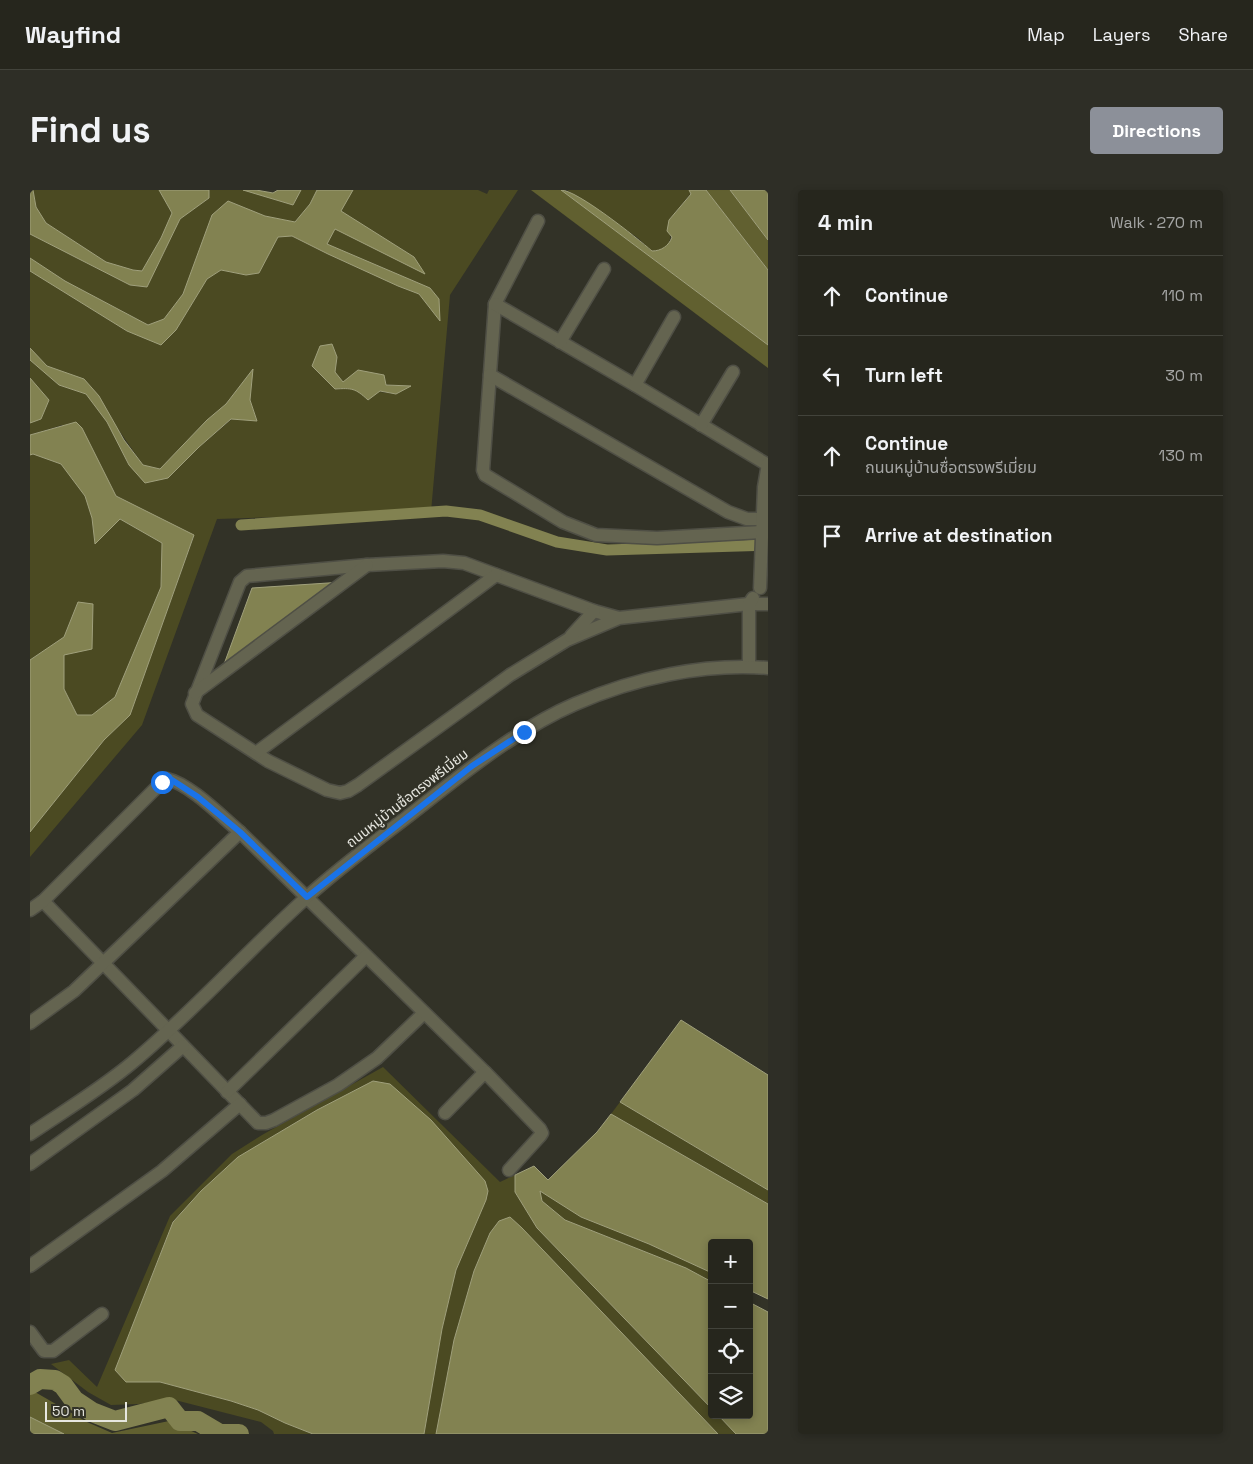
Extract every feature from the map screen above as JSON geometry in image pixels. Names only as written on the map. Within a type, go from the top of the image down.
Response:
[{"type":"street","points":[[538,221],[495,304],[483,470],[488,478],[563,522],[596,535],[658,538],[734,534],[762,528]]},
{"type":"street","points":[[560,342],[604,269]]},
{"type":"street","points":[[495,304],[768,464],[760,569],[760,588],[768,604],[749,604],[619,618],[567,640],[510,675],[348,791],[340,793],[327,790],[268,761],[197,715],[192,704],[243,578],[367,565],[443,561],[464,563],[619,618]]},
{"type":"street","points":[[635,385],[674,317]]},
{"type":"street","points":[[701,425],[733,372]]},
{"type":"street","points":[[490,375],[728,512],[747,518],[762,528]]},
{"type":"street","points":[[734,534],[737,515]]},
{"type":"street","points":[[195,693],[367,565]]},
{"type":"street","points":[[256,753],[496,574]]},
{"type":"street","points":[[750,666],[749,604],[760,588]]},
{"type":"street","points":[[567,640],[594,610]]},
{"type":"street","name":"ถนนหมู่บ้านซื่อตรงพรีเมี่ยม","points":[[30,1134],[120,1072],[168,1031],[307,897],[346,865],[472,766],[524,732],[574,704],[623,685],[681,672],[750,666],[768,668]]},
{"type":"street","points":[[30,910],[43,900],[157,786],[167,779],[177,783],[198,797],[240,832],[485,1072],[540,1129],[542,1133],[509,1170]]},
{"type":"street","points":[[30,1023],[61,1002],[103,964],[240,832]]},
{"type":"street","points":[[43,900],[258,1123],[274,1120],[338,1085],[378,1058],[424,1013]]},
{"type":"street","points":[[228,1092],[366,956]]},
{"type":"street","points":[[30,1164],[133,1090],[183,1046]]},
{"type":"street","points":[[445,1113],[485,1072]]},
{"type":"street","points":[[30,1266],[162,1171],[240,1104]]},
{"type":"street","points":[[30,1332],[44,1351],[48,1352],[102,1314]]},
{"type":"shaded area","points":[[30,190],[33,190],[36,207],[46,223],[106,262],[142,271],[161,238],[172,213],[159,190],[209,190],[209,198],[180,219],[147,287],[130,285],[30,234]]},
{"type":"shaded area","points":[[33,190],[159,190],[172,213],[161,238],[142,271],[133,270],[106,262],[46,223],[36,207]]},
{"type":"shaded area","points":[[209,190],[243,190],[293,205],[301,190],[317,190],[310,204],[295,222],[265,216],[228,201],[212,216],[183,294],[164,319],[148,325],[65,281],[30,258],[30,234],[130,285],[147,287],[180,219],[209,198]]},
{"type":"shaded area","points":[[243,190],[273,193],[278,190],[301,190],[293,205]]},
{"type":"shaded area","points":[[317,190],[353,190],[341,211],[414,257],[425,274],[335,229],[327,244],[430,288],[439,299],[440,321],[419,294],[292,236],[278,237],[259,273],[246,275],[221,270],[207,279],[176,330],[161,345],[127,331],[30,271],[30,258],[65,281],[148,325],[164,319],[183,294],[212,215],[228,201],[265,216],[295,222],[310,204]]},
{"type":"shaded area","points":[[352,190],[478,190],[487,194],[489,190],[518,190],[450,295],[431,512],[217,519],[142,725],[30,857],[30,832],[104,740],[130,714],[194,536],[116,496],[102,470],[62,425],[30,435],[30,423],[41,419],[49,400],[30,378],[30,360],[59,385],[86,394],[107,422],[129,465],[168,478],[199,447],[232,419],[257,421],[250,400],[252,370],[226,404],[207,420],[160,469],[143,465],[84,380],[47,366],[30,348],[30,271],[127,331],[176,330],[207,279],[221,270],[246,275],[259,273],[278,237],[292,236],[419,294],[439,320],[439,299],[430,288],[327,244],[335,228],[424,273],[414,257],[340,211]],"holes":[[[332,344],[337,357],[335,372],[343,382],[409,386],[396,394],[348,388],[335,389]]]},
{"type":"shaded area","points":[[531,190],[561,190],[768,345],[768,368]]},
{"type":"shaded area","points":[[561,190],[569,192],[593,206],[652,251],[664,247],[671,240],[672,237],[667,231],[669,220],[691,194],[689,190],[706,190],[768,270],[768,345]]},
{"type":"shaded area","points":[[567,190],[689,190],[691,193],[669,220],[671,232],[667,245],[664,248],[651,251],[638,238]]},
{"type":"shaded area","points":[[706,190],[730,190],[768,240],[768,270]]},
{"type":"shaded area","points":[[730,190],[768,190],[768,240]]},
{"type":"shaded area","points":[[332,344],[337,357],[335,372],[343,382],[358,370],[384,375],[386,385],[411,386],[396,394],[380,391],[368,400],[353,390],[335,389],[312,366],[320,346]]},
{"type":"shaded area","points":[[30,348],[47,366],[84,379],[99,396],[124,440],[143,465],[160,469],[207,420],[226,404],[253,369],[250,400],[257,421],[231,419],[168,478],[145,483],[129,465],[107,422],[86,394],[59,385],[30,360]]},
{"type":"shaded area","points":[[30,378],[49,400],[41,419],[30,423]]},
{"type":"shaded area","points":[[76,422],[82,428],[116,496],[194,535],[130,715],[104,740],[30,832],[30,660],[64,637],[78,602],[93,604],[92,649],[64,655],[64,689],[77,715],[92,715],[115,697],[161,587],[162,543],[120,519],[95,544],[92,518],[85,496],[61,464],[33,454],[30,455],[30,435]]},
{"type":"shaded area","points":[[33,454],[61,464],[85,496],[92,518],[95,544],[120,519],[162,543],[161,587],[115,697],[92,716],[77,715],[64,689],[64,655],[78,602],[64,637],[30,660],[30,455]]},
{"type":"shaded area","points":[[343,582],[223,667],[252,588]]},
{"type":"shaded area","points":[[681,1020],[768,1075],[768,1190],[620,1102]]},
{"type":"shaded area","points":[[383,1067],[500,1182],[515,1175],[515,1192],[537,1228],[708,1405],[708,1419],[722,1419],[736,1434],[718,1434],[510,1217],[499,1221],[490,1233],[474,1271],[454,1340],[436,1434],[424,1434],[442,1329],[456,1270],[469,1240],[374,1081],[317,1110],[238,1157],[201,1191],[173,1221],[115,1370],[126,1382],[160,1382],[231,1401],[258,1410],[313,1434],[274,1434],[273,1431],[261,1422],[171,1399],[139,1404],[111,1405],[88,1392],[51,1364],[69,1360],[97,1387],[170,1216],[232,1154]]},
{"type":"shaded area","points":[[373,1081],[390,1084],[431,1120],[485,1181],[488,1191],[486,1200],[456,1270],[442,1329],[424,1434],[313,1434],[258,1410],[231,1401],[160,1382],[126,1382],[115,1370],[173,1222],[201,1191],[238,1157],[317,1110]]},
{"type":"shaded area","points":[[620,1102],[768,1190],[768,1204],[611,1114]]},
{"type":"shaded area","points":[[611,1114],[768,1204],[768,1299],[753,1292],[753,1239],[708,1239],[708,1271],[649,1244],[581,1217],[540,1191],[542,1201],[565,1220],[686,1268],[708,1280],[708,1405],[537,1228],[515,1192],[515,1175],[534,1166],[548,1180],[597,1132]]},
{"type":"shaded area","points":[[540,1191],[581,1217],[649,1244],[708,1271],[708,1280],[686,1268],[565,1220],[542,1201]]},
{"type":"shaded area","points":[[510,1217],[718,1434],[436,1434],[454,1340],[474,1271],[490,1233],[499,1221]]},
{"type":"shaded area","points":[[753,1304],[768,1312],[768,1434],[736,1434],[722,1419],[753,1419]]},
{"type":"shaded area","points":[[35,1392],[87,1422],[112,1433],[169,1421],[198,1434],[64,1434],[30,1417],[30,1393]]},
{"type":"shaded area","points":[[30,1417],[64,1434],[30,1434]]},
{"type":"waterway","points":[[241,525],[446,511],[480,515],[557,542],[607,550],[768,545]]},
{"type":"waterway","points":[[30,1385],[40,1379],[55,1380],[63,1385],[74,1400],[92,1412],[115,1421],[169,1407],[180,1421],[198,1421],[220,1434],[239,1434]]},
{"type":"route","points":[[162,782],[167,779],[172,780],[198,797],[240,832],[307,897],[472,766],[524,732]]}]
